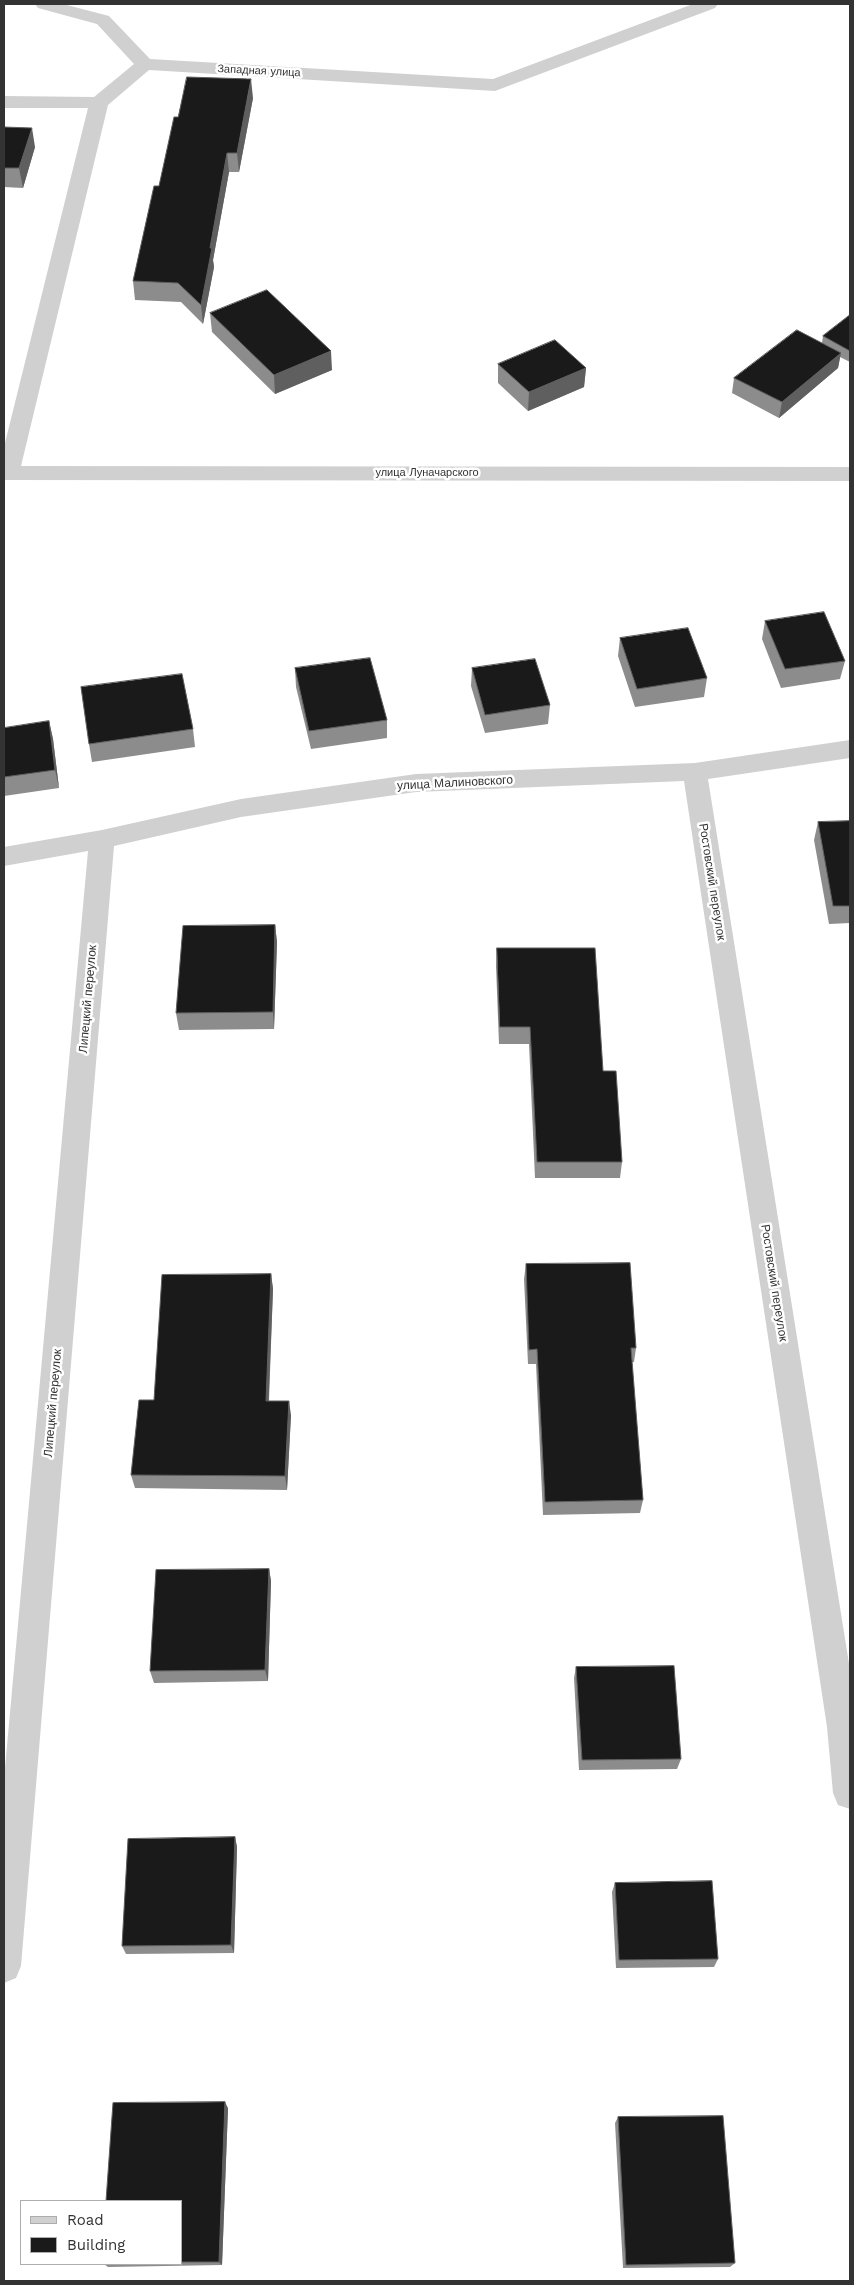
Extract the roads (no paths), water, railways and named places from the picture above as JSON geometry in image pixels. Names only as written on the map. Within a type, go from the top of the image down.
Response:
[{"type":"street","points":[[6,473],[99,103],[145,64],[104,20],[44,4]]},
{"type":"street","name":"Западная улица","points":[[145,64],[495,85],[709,4]]},
{"type":"street","points":[[4,102],[99,103]]},
{"type":"street","name":"улица Луначарского","points":[[6,473],[850,474]]},
{"type":"street","name":"улица Малиновского","points":[[4,856],[102,839],[241,808],[416,783],[695,772],[850,748]]},
{"type":"street","name":"Ростовский переулок","points":[[695,772],[843,1727],[850,1793]]},
{"type":"street","name":"Липецкий переулок","points":[[4,1966],[102,839]]}]
